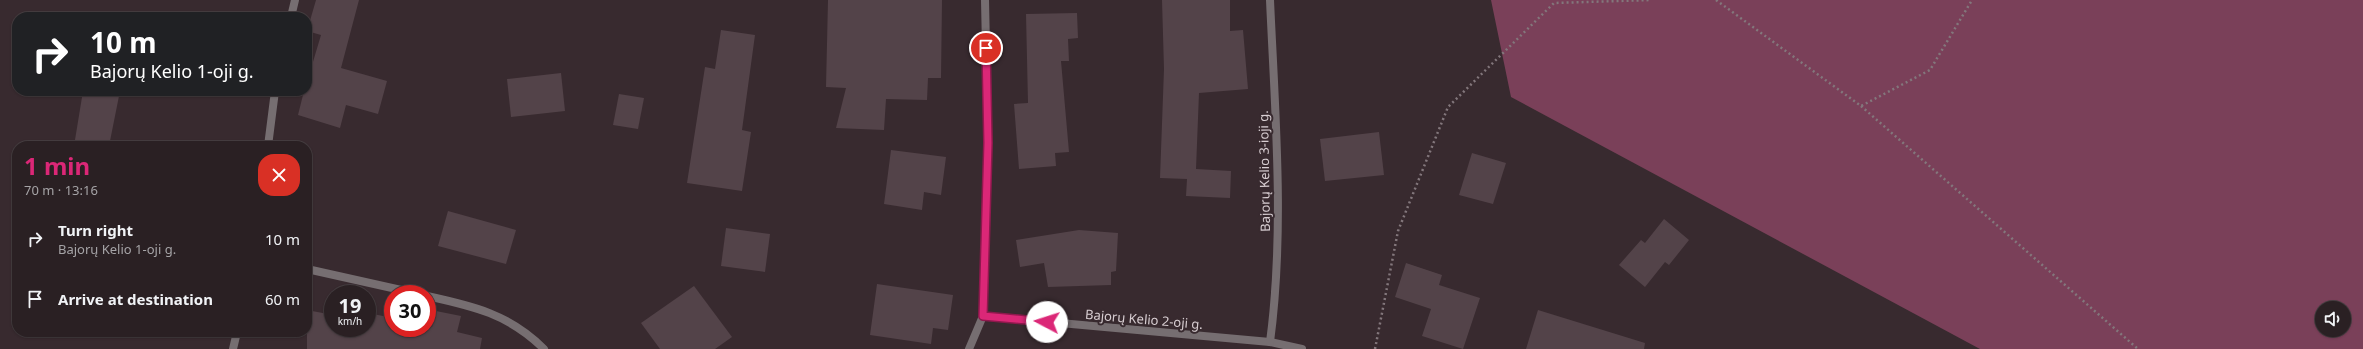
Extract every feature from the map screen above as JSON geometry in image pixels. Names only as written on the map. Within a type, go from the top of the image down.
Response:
[{"type":"street","points":[[292,12],[295,0]]},
{"type":"street","points":[[969,349],[983,316],[988,143],[985,0]]},
{"type":"street","name":"Bajorų Kelio 3-ioji g.","points":[[1270,0],[1277,170],[1276,293],[1270,342]]},
{"type":"street","points":[[269,141],[274,96]]},
{"type":"street","points":[[312,269],[384,286]]},
{"type":"street","points":[[436,298],[478,308],[506,319],[544,349]]},
{"type":"street","name":"Bajorų Kelio 2-oji g.","points":[[983,316],[1270,342],[1302,349]]},
{"type":"street","points":[[233,349],[236,337]]},
{"type":"path","points":[[1375,349],[1398,231],[1448,107],[1554,3],[1651,0]]},
{"type":"path","points":[[1716,0],[1862,106],[2138,349]]},
{"type":"path","points":[[1862,106],[1930,70],[1972,0]]},
{"type":"shaded area","points":[[1491,0],[2363,0],[2363,349],[1980,349],[1511,97]]},
{"type":"building","points":[[316,0],[359,0],[341,68],[387,81],[378,114],[346,105],[340,128],[298,115],[303,96],[312,96],[312,65],[321,35],[312,32],[312,14]]},
{"type":"building","points":[[828,0],[942,0],[941,78],[928,78],[927,100],[886,99],[884,130],[836,128],[846,88],[826,87]]},
{"type":"building","points":[[1162,0],[1230,0],[1230,31],[1243,30],[1248,89],[1199,93],[1196,169],[1231,171],[1230,198],[1186,196],[1187,179],[1160,178],[1164,69]]},
{"type":"building","points":[[1077,13],[1078,38],[1068,39],[1069,61],[1061,61],[1069,152],[1055,153],[1056,166],[1019,169],[1014,104],[1028,103],[1026,14]]},
{"type":"building","points":[[721,30],[755,35],[742,130],[751,132],[742,191],[687,183],[705,67],[715,69]]},
{"type":"building","points":[[561,73],[565,111],[511,117],[507,79]]},
{"type":"building","points":[[619,94],[644,98],[638,129],[613,125]]},
{"type":"building","points":[[82,96],[119,96],[110,141],[75,141]]},
{"type":"building","points":[[1379,132],[1384,175],[1325,181],[1320,139]]},
{"type":"building","points":[[891,150],[946,157],[941,195],[924,192],[922,210],[884,204]]},
{"type":"building","points":[[1472,153],[1506,163],[1493,204],[1459,195]]},
{"type":"building","points":[[448,211],[516,230],[506,264],[438,246]]},
{"type":"building","points":[[1664,219],[1689,240],[1669,265],[1665,262],[1645,287],[1619,265],[1641,240],[1645,243]]},
{"type":"building","points":[[726,228],[770,234],[765,272],[721,266]]},
{"type":"building","points":[[1079,230],[1118,233],[1116,271],[1111,272],[1111,285],[1048,287],[1044,263],[1020,267],[1016,240]]},
{"type":"building","points":[[1406,263],[1442,275],[1439,285],[1480,298],[1463,349],[1422,336],[1431,309],[1395,297]]},
{"type":"building","points":[[877,284],[953,295],[948,330],[933,328],[931,344],[870,335]]},
{"type":"building","points":[[694,286],[732,337],[715,349],[660,349],[641,323]]},
{"type":"building","points":[[1538,310],[1645,343],[1644,349],[1526,349]]},
{"type":"building","points":[[312,311],[324,313],[324,337],[376,337],[376,315],[384,316],[384,337],[436,337],[436,311],[461,316],[457,332],[482,338],[480,349],[307,349],[307,337],[312,337]]},
{"type":"route","points":[[986,48],[988,143],[983,316],[1047,322]]}]
